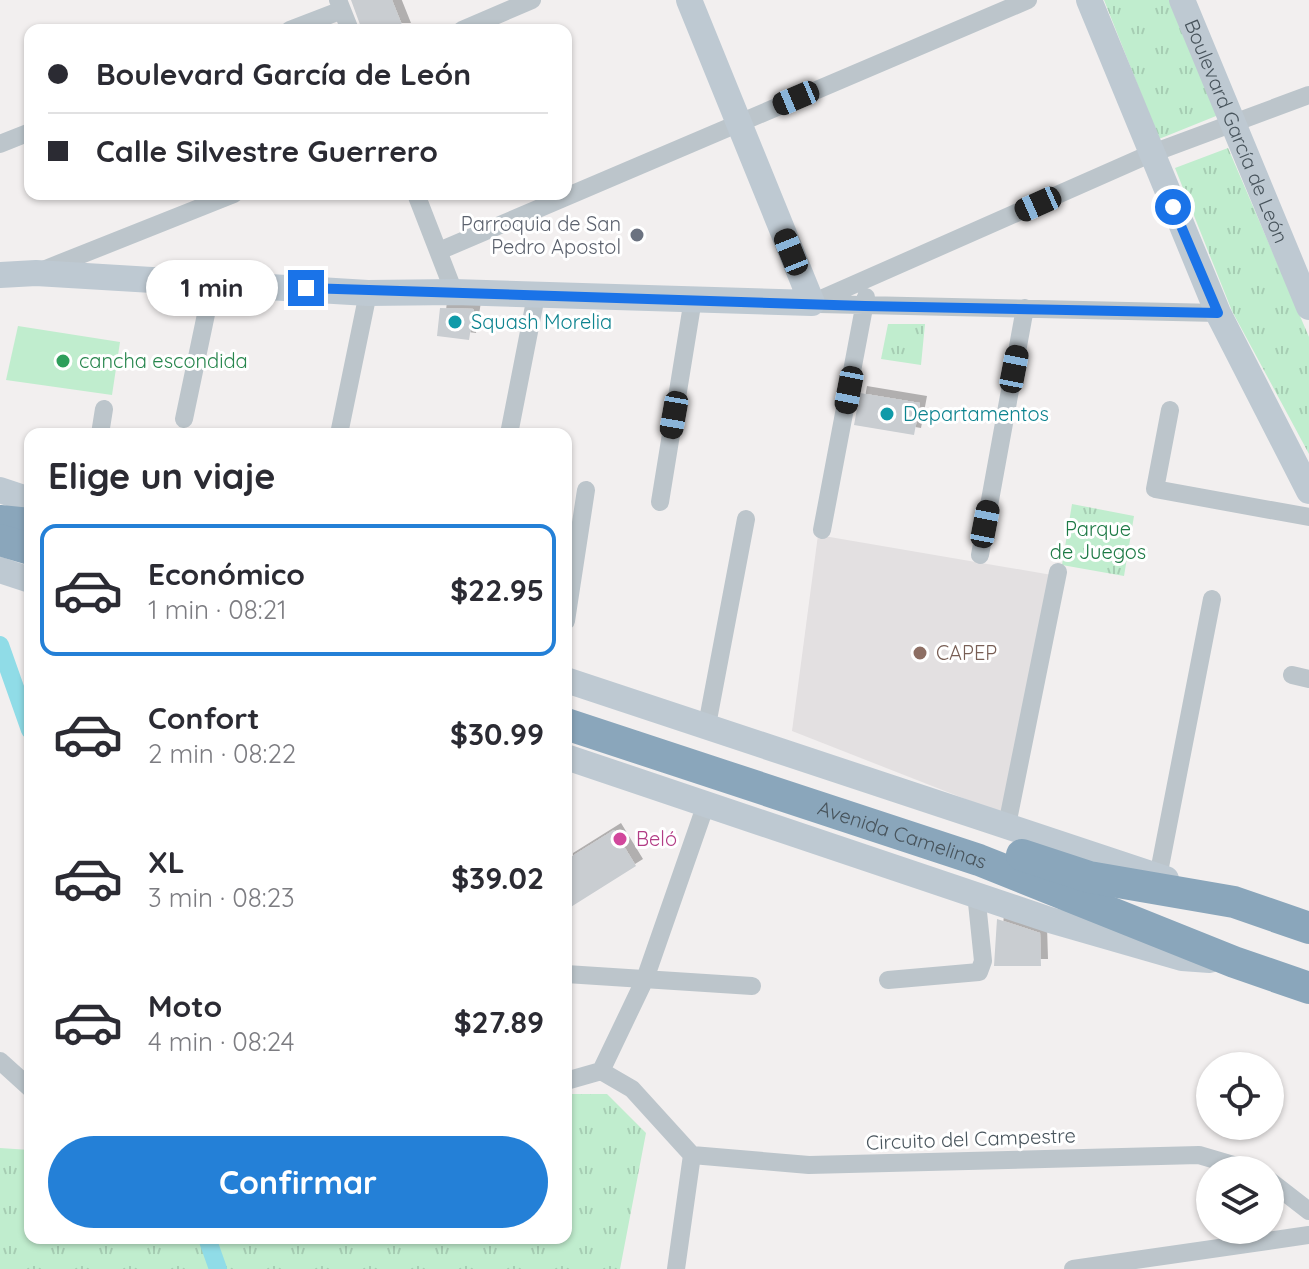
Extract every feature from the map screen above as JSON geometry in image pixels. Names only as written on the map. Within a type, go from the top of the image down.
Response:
[{"type":"highway","points":[[0,521],[24,523]]},
{"type":"highway","points":[[0,540],[24,547]]},
{"type":"highway","name":"Avenida Camelinas","points":[[572,705],[1089,877],[1234,902],[1308,919]]},
{"type":"highway","name":"Avenida Camelinas","points":[[572,726],[979,860],[1234,962],[1304,981]]},
{"type":"street","points":[[476,24],[532,0]]},
{"type":"street","points":[[689,0],[812,303]]},
{"type":"street","points":[[572,194],[1028,0]]},
{"type":"street","points":[[1089,0],[1218,313],[1309,491]]},
{"type":"street","name":"Boulevard García de León","points":[[1182,0],[1230,123],[1303,283]]},
{"type":"street","points":[[302,24],[340,5],[348,24]]},
{"type":"street","points":[[812,303],[1150,154],[1309,95]]},
{"type":"street","points":[[0,144],[24,134]]},
{"type":"street","points":[[36,273],[219,200]]},
{"type":"street","points":[[418,200],[454,292]]},
{"type":"street","points":[[439,251],[557,200]]},
{"type":"street","points":[[0,275],[36,273],[213,281],[368,293],[454,292],[865,306],[1218,313]]},
{"type":"street","points":[[822,530],[869,279]]},
{"type":"street","points":[[184,419],[213,281]]},
{"type":"street","points":[[340,428],[368,293]]},
{"type":"street","points":[[510,428],[536,296]]},
{"type":"street","points":[[660,502],[693,299]]},
{"type":"street","points":[[980,555],[1025,308]]},
{"type":"street","points":[[101,428],[104,409]]},
{"type":"street","points":[[1170,410],[1155,489],[1309,517]]},
{"type":"street","points":[[0,490],[24,498]]},
{"type":"street","points":[[572,582],[586,490]]},
{"type":"street","points":[[707,725],[746,519]]},
{"type":"street","points":[[0,570],[24,578]]},
{"type":"street","points":[[1007,825],[1058,572]]},
{"type":"street","points":[[1158,877],[1212,599]]},
{"type":"street","name":"Avenida Camelinas","points":[[572,682],[1234,902]]},
{"type":"street","name":"Avenida Camelinas","points":[[572,759],[1050,920],[1182,958],[1234,962]]},
{"type":"street","points":[[601,1071],[645,979],[706,804]]},
{"type":"street","points":[[888,980],[979,972],[983,961],[976,893]]},
{"type":"street","points":[[572,974],[752,986]]},
{"type":"street","points":[[0,1061],[24,1083]]},
{"type":"street","points":[[572,1079],[601,1071],[632,1089],[692,1155],[676,1269]]},
{"type":"street","name":"Circuito del Campestre","points":[[692,1155],[809,1165],[1202,1156]]},
{"type":"street","points":[[1284,1192],[1309,1211]]},
{"type":"street","points":[[1073,1269],[1309,1235]]},
{"type":"shaded area","name":"CAPEP","points":[[818,535],[1052,575],[1006,815],[792,731]]},
{"type":"green space","points":[[1104,0],[1175,0],[1221,114],[1159,139]]},
{"type":"green space","points":[[1228,148],[1309,337],[1309,454],[1232,311],[1175,168]]},
{"type":"green space","points":[[888,324],[925,324],[921,365],[881,359]]},
{"type":"green space","name":"cancha escondida","points":[[18,326],[120,342],[112,395],[6,380]]},
{"type":"green space","name":"Parque de Juegos","points":[[1072,504],[1134,516],[1124,576],[1062,565]]},
{"type":"green space","points":[[572,1094],[607,1094],[646,1133],[620,1269],[0,1269],[0,1148],[24,1150],[24,1244],[572,1244]]},
{"type":"building","points":[[351,0],[392,0],[402,24],[360,24]]},
{"type":"building","name":"Squash Morelia","points":[[440,308],[474,309],[469,340],[437,336]]},
{"type":"building","name":"Departamentos","points":[[860,393],[920,403],[914,435],[854,425]]},
{"type":"building","points":[[614,830],[636,866],[572,906],[572,856]]},
{"type":"building","points":[[997,919],[1040,933],[1041,966],[994,966]]},
{"type":"waterway","points":[[0,645],[24,713]]},
{"type":"waterway","points":[[209,1244],[218,1269]]},
{"type":"place","name":"Parroquia de San Pedro Apostol","points":[[637,235]]},
{"type":"place","name":"Squash Morelia","points":[[455,322]]},
{"type":"place","name":"cancha escondida","points":[[63,361]]},
{"type":"place","name":"Departamentos","points":[[887,414]]},
{"type":"place","name":"CAPEP","points":[[920,653]]},
{"type":"place","name":"Beló","points":[[620,839]]},
{"type":"route","points":[[306,288],[368,293],[454,292],[865,306],[1218,313],[1173,207]]}]
